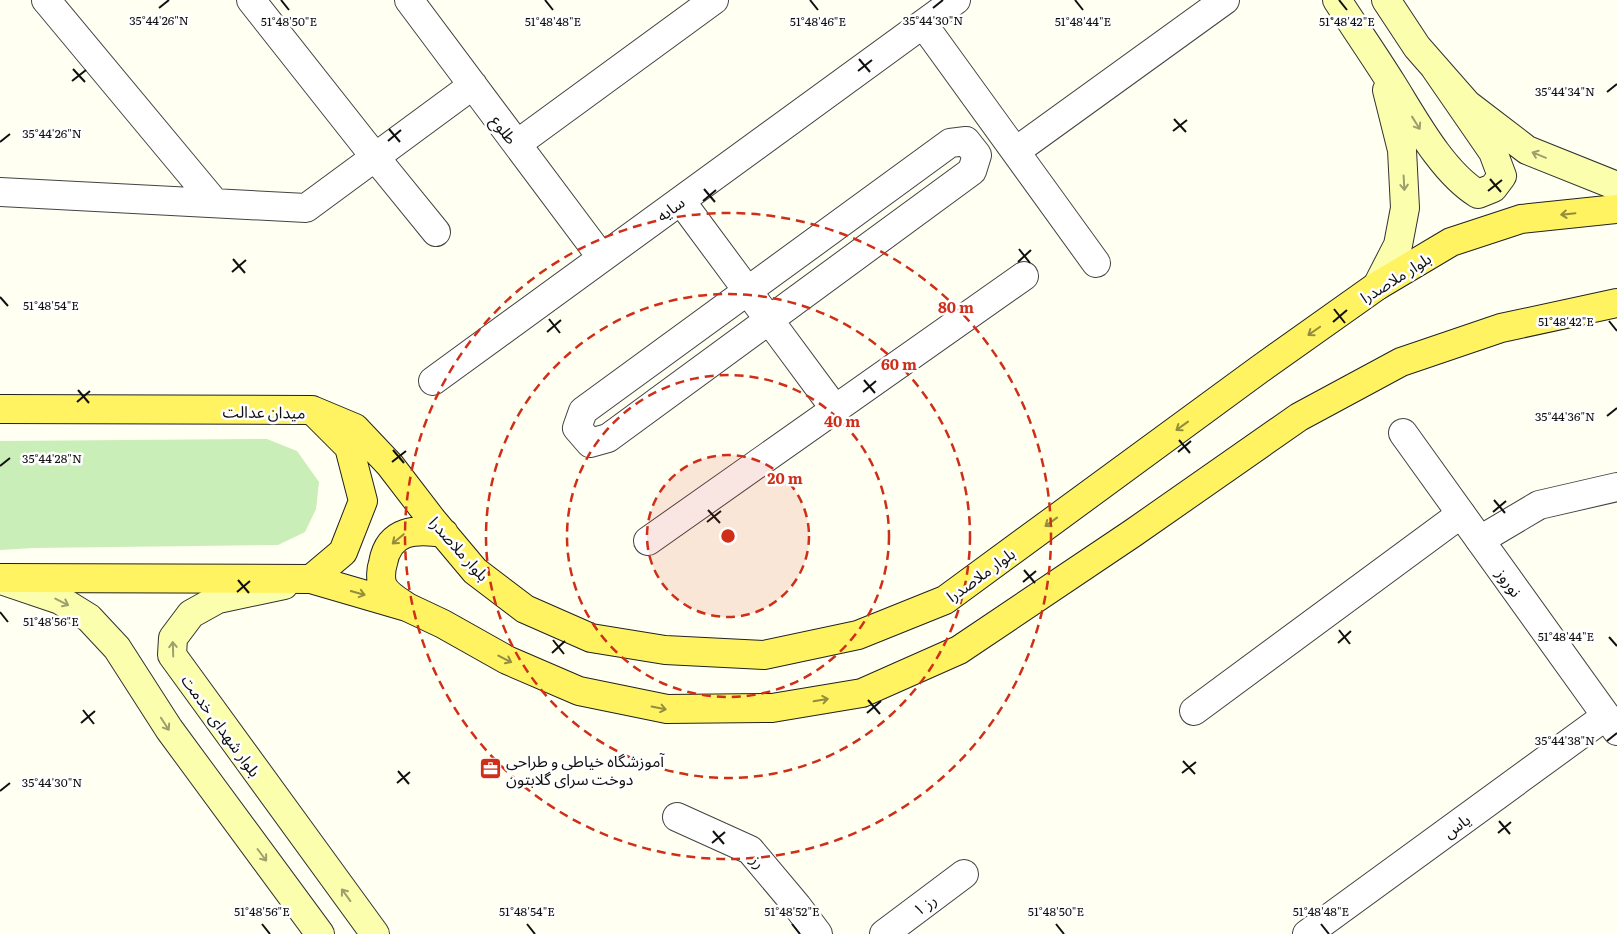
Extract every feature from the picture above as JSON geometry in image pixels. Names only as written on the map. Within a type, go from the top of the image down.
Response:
[{"type":"main road","points":[[1337,0],[1441,158],[1466,187],[1478,194],[1493,188],[1502,176],[1493,152],[1436,68]]},
{"type":"main road","points":[[1386,0],[1417,47],[1467,104],[1527,150],[1617,186]]},
{"type":"main road","points":[[1377,286],[1398,245],[1406,208],[1402,150],[1381,67]]},
{"type":"main road","name":"بلوار ملاصدرا","points":[[312,410],[354,428],[390,465],[475,571],[524,609],[591,638],[666,650],[764,654],[858,635],[945,600],[1260,368],[1377,286],[1451,242],[1521,219],[1617,209]]},
{"type":"main road","points":[[0,579],[311,579],[407,607],[443,624],[507,660],[579,691],[667,709],[772,708],[862,693],[958,650],[1133,533],[1299,417],[1401,362],[1501,328],[1617,303]]},
{"type":"main road","name":"میدان عدالت","points":[[0,410],[312,410],[349,447],[364,501],[343,552],[311,579]]},
{"type":"main road","points":[[407,607],[383,587],[381,569],[384,556],[392,543],[402,534],[423,530],[444,533]]},
{"type":"main road","points":[[0,579],[60,600],[89,618],[117,648],[169,729],[320,934]]},
{"type":"main road","name":"بلوار شهدای خدمت","points":[[311,579],[218,599],[191,614],[173,638],[172,655],[375,934]]},
{"type":"street","points":[[46,0],[215,203]]},
{"type":"street","points":[[251,0],[436,232]]},
{"type":"street","name":"طلوع","points":[[409,0],[602,258]]},
{"type":"street","points":[[517,144],[714,0]]},
{"type":"street","name":"سایه","points":[[433,382],[956,0]]},
{"type":"street","points":[[1016,151],[1225,0]]},
{"type":"street","points":[[923,24],[1096,263]]},
{"type":"street","points":[[0,192],[306,208],[473,86]]},
{"type":"street","points":[[966,141],[977,155],[972,171],[608,438],[590,443],[577,428],[583,411],[748,291],[950,143],[966,141]]},
{"type":"street","points":[[681,201],[836,409]]},
{"type":"street","points":[[648,541],[1024,276]]},
{"type":"street","name":"نوروز","points":[[1403,433],[1612,723]]},
{"type":"street","points":[[1480,540],[1539,505],[1617,487]]},
{"type":"street","points":[[1194,711],[1461,514]]},
{"type":"street","name":"یاس","points":[[1306,934],[1612,723]]},
{"type":"street","name":"رز","points":[[678,816],[750,850],[818,934]]},
{"type":"street","name":"رز ۱","points":[[884,934],[964,874]]},
{"type":"green space","points":[[267,439],[297,451],[319,482],[316,509],[305,532],[278,545],[0,550],[0,441]]},
{"type":"place","name":"آموزشگاه خیاطی و طراحی دوخت سرای گلابتون","points":[[490,769]]}]
